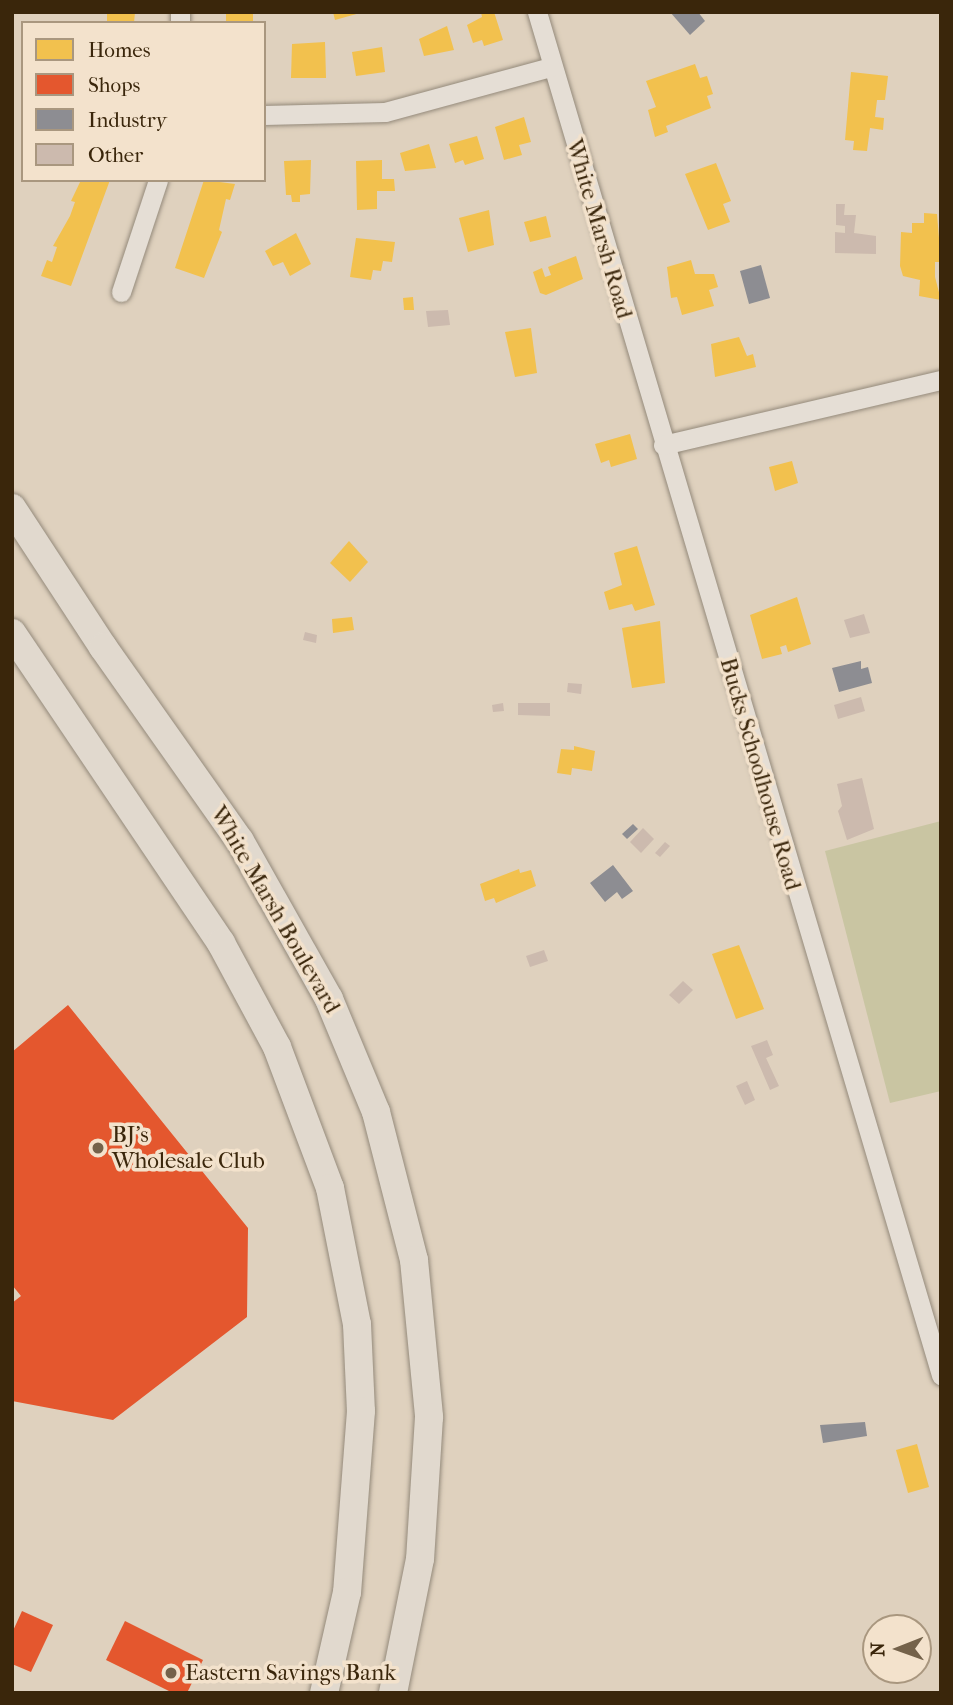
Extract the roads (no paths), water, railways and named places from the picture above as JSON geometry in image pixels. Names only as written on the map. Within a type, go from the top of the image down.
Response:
[{"type":"highway","name":"White Marsh Boulevard","points":[[12,508],[103,647],[240,841],[329,999],[376,1112],[414,1260],[429,1417],[422,1547],[393,1693]]},
{"type":"highway","points":[[12,633],[220,943],[277,1047],[330,1188],[357,1324],[361,1411],[347,1592],[324,1693]]},
{"type":"street","name":"White Marsh Road","points":[[537,12],[663,444]]},
{"type":"street","points":[[266,115],[385,112],[551,67]]},
{"type":"street","points":[[121,292],[157,182]]},
{"type":"street","points":[[663,444],[941,380]]},
{"type":"street","name":"Bucks Schoolhouse Road","points":[[663,444],[941,1375]]},
{"type":"place","name":"BJ's Wholesale Club","points":[[98,1148]]},
{"type":"place","name":"Eastern Savings Bank","points":[[171,1673]]}]
